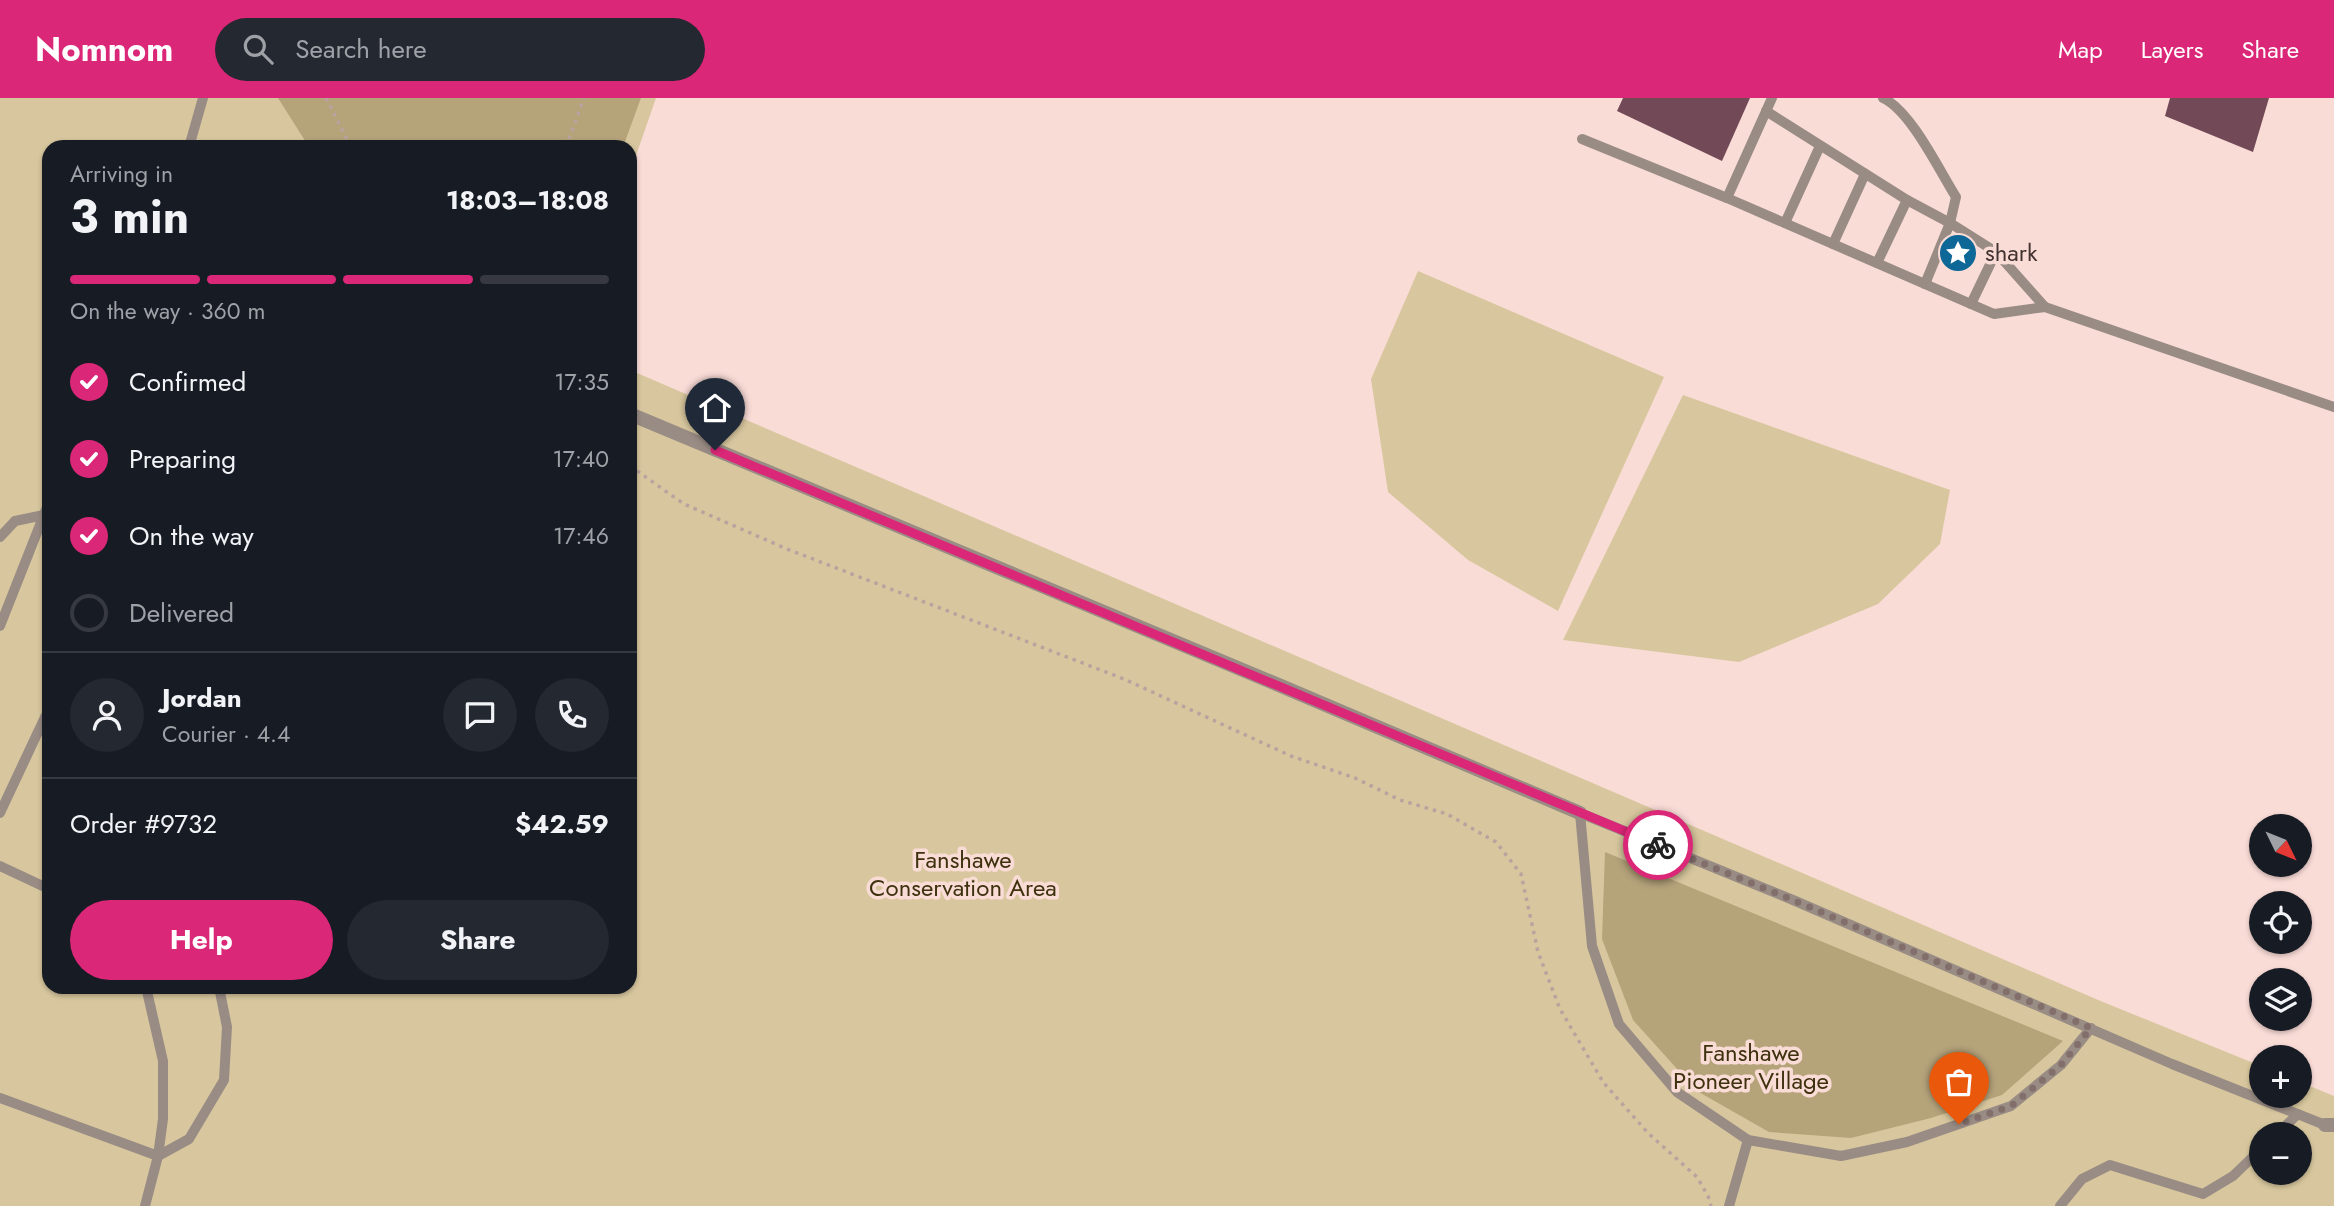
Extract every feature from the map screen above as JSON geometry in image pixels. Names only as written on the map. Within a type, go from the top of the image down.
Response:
[{"type":"street","points":[[637,417],[1282,685],[1580,813]]},
{"type":"lane","points":[[191,140],[203,98]]},
{"type":"lane","points":[[1727,198],[1772,98]]},
{"type":"lane","points":[[1883,98],[1890,102],[1918,134],[1956,197],[1951,223],[1925,284]]},
{"type":"lane","points":[[1766,111],[1907,200],[1951,223],[1996,252],[2045,307]]},
{"type":"lane","points":[[1582,139],[1727,198],[1994,314],[2045,307],[2334,407]]},
{"type":"lane","points":[[1785,223],[1820,146]]},
{"type":"lane","points":[[1833,244],[1865,174]]},
{"type":"lane","points":[[1877,263],[1907,200]]},
{"type":"lane","points":[[1971,304],[1996,252]]},
{"type":"lane","points":[[0,537],[15,522],[42,515]]},
{"type":"lane","points":[[0,626],[42,520]]},
{"type":"lane","points":[[0,813],[42,732]]},
{"type":"lane","points":[[2091,1028],[2061,1065],[2011,1106],[1907,1142],[1841,1156],[1748,1140],[1677,1092],[1619,1024],[1592,946],[1580,813],[1793,900],[2091,1028],[2330,1125]]},
{"type":"lane","points":[[0,866],[42,886]]},
{"type":"lane","points":[[145,1206],[158,1156],[163,1119],[163,1061],[148,994]]},
{"type":"lane","points":[[0,1098],[158,1156],[189,1139],[224,1080],[227,1027],[220,994]]},
{"type":"lane","points":[[2290,1122],[2298,1114]]},
{"type":"lane","points":[[1730,1206],[1748,1140]]},
{"type":"lane","points":[[2060,1206],[2082,1178],[2110,1165],[2204,1200],[2249,1161]]},
{"type":"path","points":[[326,98],[347,140]]},
{"type":"path","points":[[568,140],[584,98]]},
{"type":"path","points":[[637,471],[684,504],[787,549],[1124,679],[1291,756],[1355,778],[1400,800],[1447,814],[1496,842],[1521,874],[1538,952],[1555,998],[1597,1072],[1648,1133],[1697,1177],[1711,1206]]},
{"type":"green space","name":"Fanshawe Conservation Area","points":[[0,98],[656,98],[637,153],[637,140],[42,140],[42,994],[637,994],[637,373],[2103,1002],[2249,1061],[2249,1108],[2312,1108],[2312,1087],[2334,1096],[2334,1206],[0,1206]]},
{"type":"green space","points":[[278,98],[641,98],[626,140],[305,140]]},
{"type":"green space","points":[[1418,271],[1664,377],[1558,611],[1468,560],[1388,492],[1371,379]]},
{"type":"green space","points":[[1683,395],[1950,490],[1940,544],[1878,604],[1739,662],[1563,640]]},
{"type":"green space","name":"Fanshawe Pioneer Village","points":[[1605,852],[2063,1041],[2002,1095],[1931,1118],[1851,1138],[1769,1132],[1697,1091],[1633,1020],[1602,939]]},
{"type":"building","points":[[1623,98],[1750,98],[1722,161],[1617,111]]},
{"type":"building","points":[[2170,98],[2269,98],[2253,152],[2165,116]]},
{"type":"way so far","points":[[1658,845],[2091,1028],[2061,1065],[2011,1106],[1959,1124]]},
{"type":"place","name":"shark","points":[[1958,253]]},
{"type":"route","points":[[715,450],[1282,685],[1537,796],[1658,845]]}]
